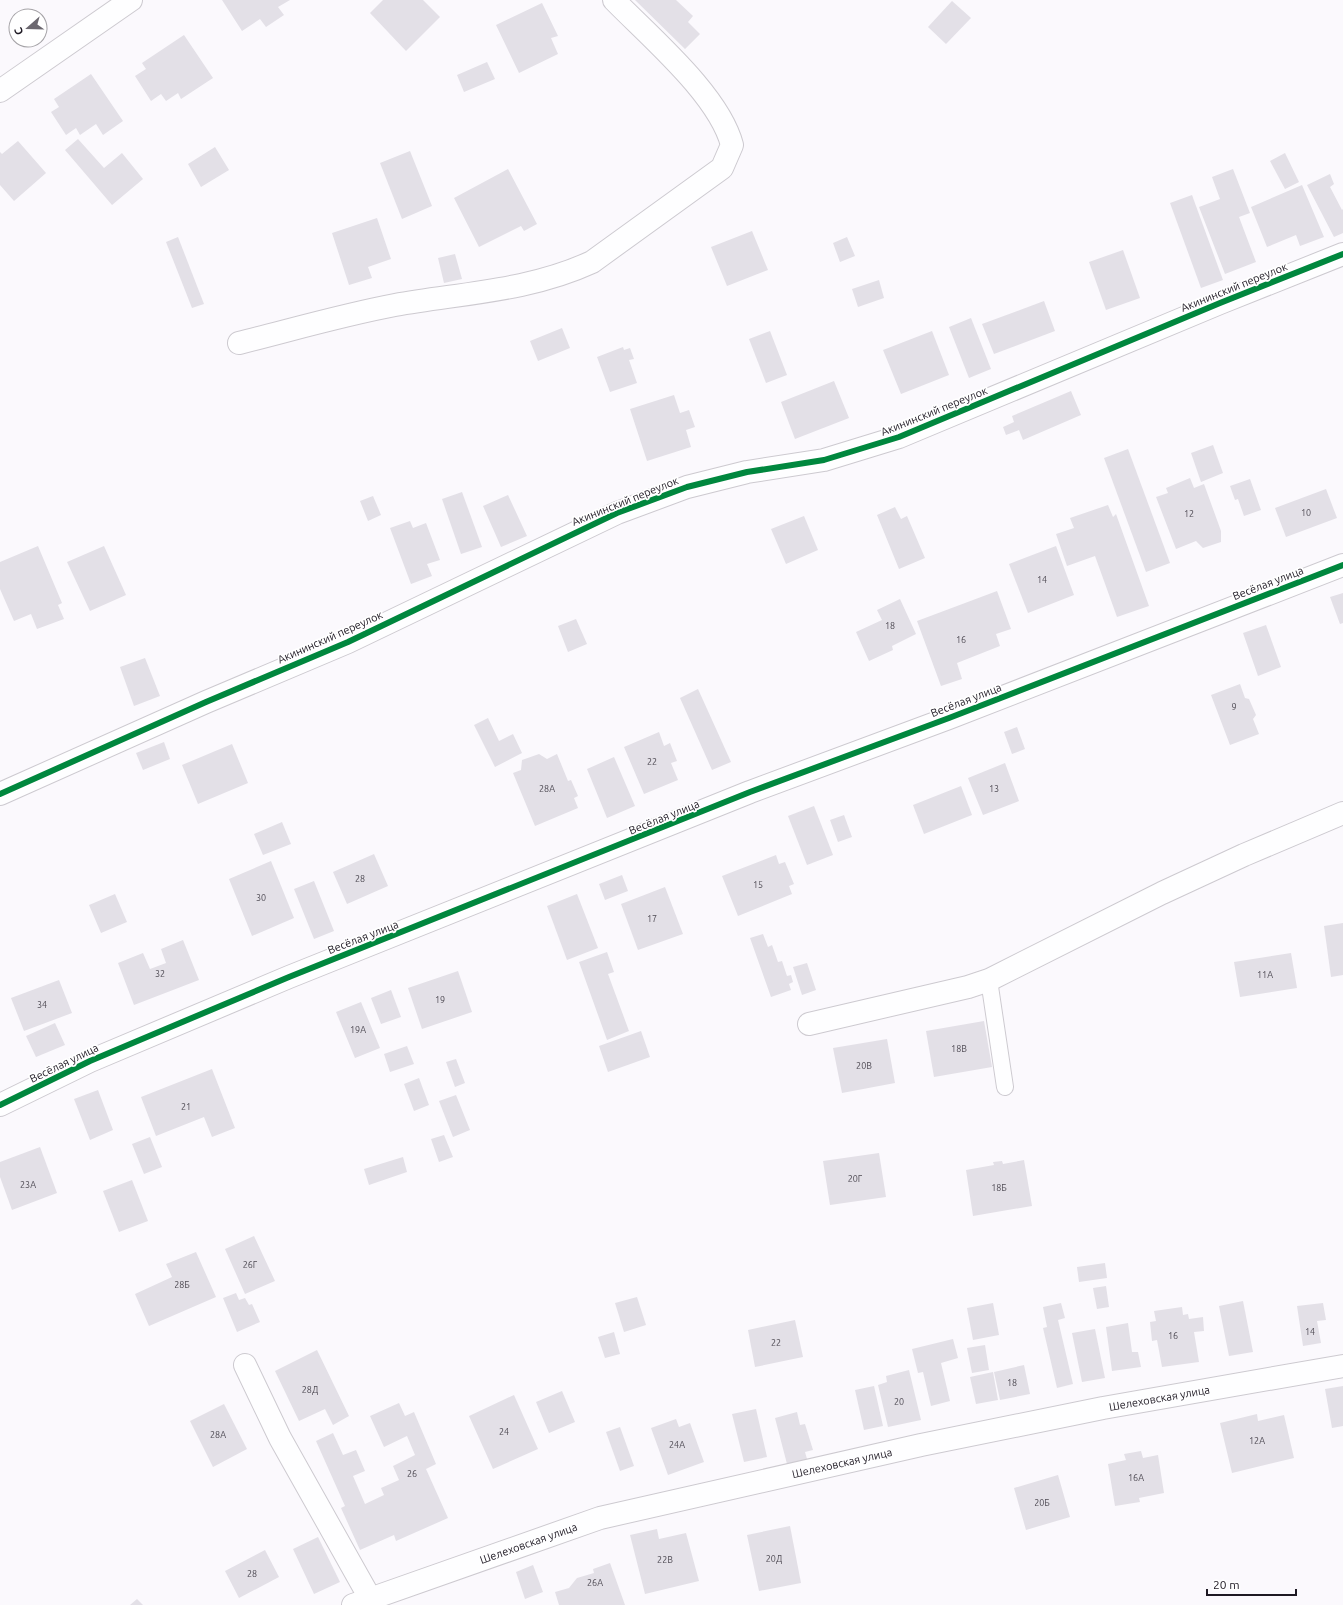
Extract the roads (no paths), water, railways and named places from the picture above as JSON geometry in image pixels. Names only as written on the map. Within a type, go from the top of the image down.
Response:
[{"type":"street","points":[[0,90],[131,0]]},
{"type":"street","points":[[239,343],[370,310],[510,288],[545,280],[570,272],[598,257],[722,168],[732,145],[723,120],[695,82],[614,0]]},
{"type":"street","name":"Акининский переулок","points":[[0,794],[206,702],[348,642],[560,538],[623,510],[687,487],[746,472],[824,460],[899,437],[1220,303],[1343,254]]},
{"type":"street","name":"Весёлая улица","points":[[0,1105],[90,1061],[289,977],[750,792],[941,721],[1343,565]]},
{"type":"street","points":[[809,1024],[968,987],[989,980],[1162,893],[1244,855],[1343,813]]},
{"type":"street","points":[[245,1366],[362,1603]]},
{"type":"street","name":"Шелеховская улица","points":[[362,1603],[600,1518],[936,1442],[1102,1408],[1343,1366]]},
{"type":"lane","points":[[989,980],[1005,1087]]}]
